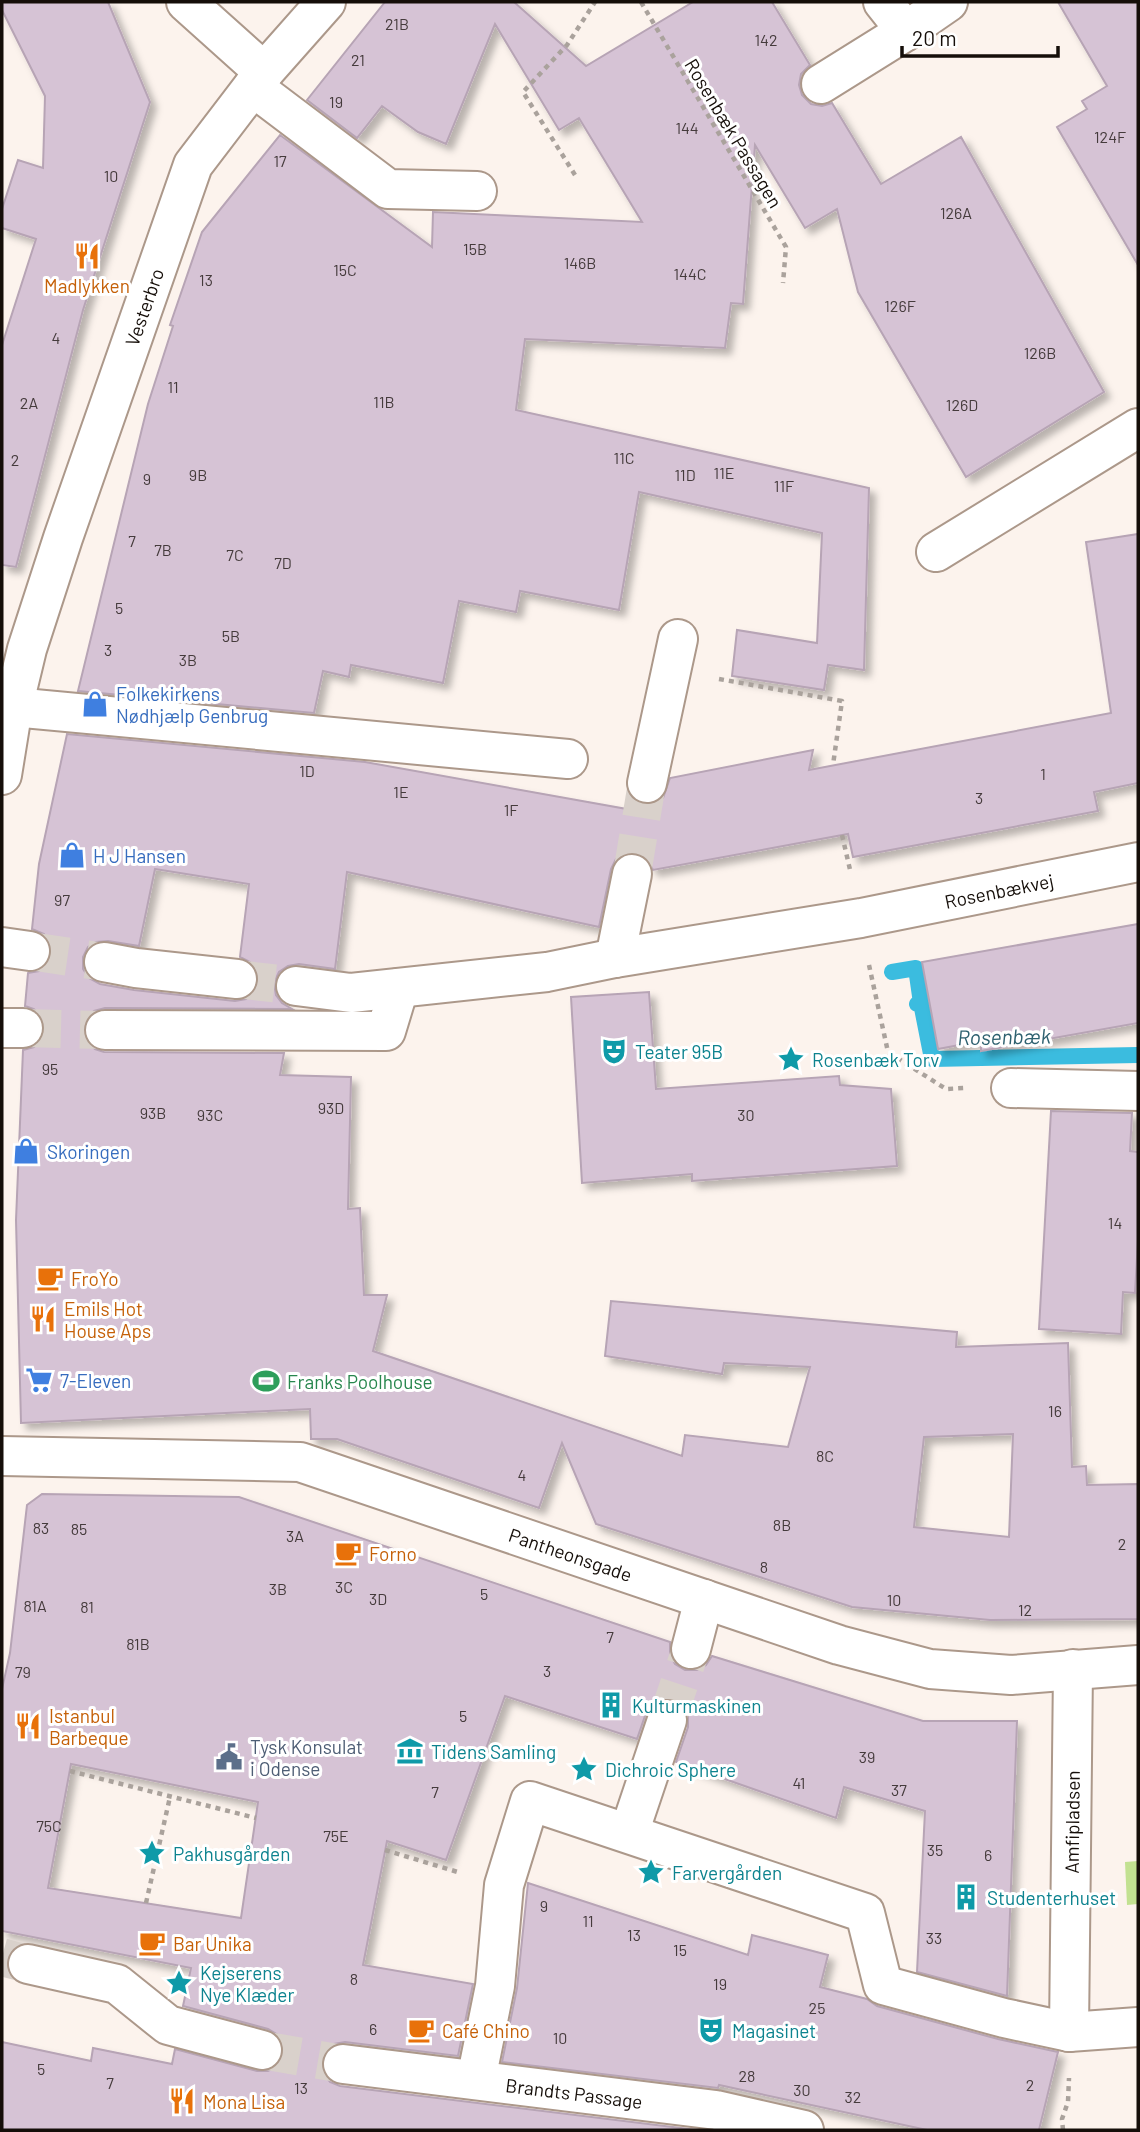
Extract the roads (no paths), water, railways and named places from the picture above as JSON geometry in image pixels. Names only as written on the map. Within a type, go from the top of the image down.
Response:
[{"type":"street","points":[[186,2],[259,79],[388,189],[477,191]]},
{"type":"street","name":"Vesterbro","points":[[2,775],[13,706],[15,646],[63,538],[193,165],[259,79],[326,2]]},
{"type":"street","points":[[821,84],[895,16],[948,2]]},
{"type":"street","points":[[936,552],[1138,429]]},
{"type":"street","points":[[647,783],[678,639]]},
{"type":"street","points":[[13,706],[568,759]]},
{"type":"street","name":"Rosenbækvej","points":[[296,986],[351,993],[547,972],[615,958],[861,918],[1138,862]]},
{"type":"street","points":[[615,958],[632,874]]},
{"type":"street","points":[[120,965],[237,979]]},
{"type":"street","points":[[105,1030],[386,1031],[399,988]]},
{"type":"street","points":[[994,1088],[1138,1091]]},
{"type":"street","name":"Pantheonsgade","points":[[2,1456],[300,1462],[839,1645],[930,1669],[1011,1675],[1138,1665]]},
{"type":"street","points":[[691,1649],[704,1599]]},
{"type":"street","name":"Amfipladsen","points":[[1069,2032],[1073,1669]]},
{"type":"street","points":[[629,1833],[667,1720]]},
{"type":"street","points":[[476,2080],[495,1986],[504,1885],[530,1801],[865,1913],[883,1985],[1004,2018],[1069,2032],[1138,2027]]},
{"type":"street","points":[[29,1964],[117,1984],[168,2025],[262,2050]]},
{"type":"street","name":"Brandts Passage","points":[[343,2064],[716,2110],[804,2130]]},
{"type":"waterway","points":[[892,972],[916,968],[921,1003]]},
{"type":"waterway","name":"Rosenbæk","points":[[917,1004],[921,1003],[932,1059],[1138,1055]]},
{"type":"tunnel","points":[[632,874],[647,783]]},
{"type":"tunnel","points":[[30,951],[104,962]]},
{"type":"tunnel","points":[[237,979],[296,986]]},
{"type":"tunnel","points":[[23,1028],[105,1030]]},
{"type":"tunnel","points":[[667,1720],[691,1649]]},
{"type":"tunnel","points":[[2,1957],[28,1964]]},
{"type":"tunnel","points":[[262,2050],[343,2064]]},
{"type":"place","name":"Madlykken","points":[[87,256]]},
{"type":"place","name":"Folkekirkens Nødhjælp Genbrug","points":[[95,704]]},
{"type":"place","name":"H J Hansen","points":[[72,855]]},
{"type":"place","name":"Teater 95B","points":[[614,1051]]},
{"type":"place","name":"Rosenbæk Torv","points":[[791,1059]]},
{"type":"place","name":"Skoringen","points":[[26,1151]]},
{"type":"place","name":"FroYo","points":[[50,1278]]},
{"type":"place","name":"Emils Hot House Aps","points":[[43,1319]]},
{"type":"place","name":"7-Eleven","points":[[39,1380]]},
{"type":"place","name":"Franks Poolhouse","points":[[266,1381]]},
{"type":"place","name":"Forno","points":[[348,1553]]},
{"type":"place","name":"Kulturmaskinen","points":[[611,1705]]},
{"type":"place","name":"Istanbul Barbeque","points":[[28,1726]]},
{"type":"place","name":"Tidens Samling","points":[[410,1751]]},
{"type":"place","name":"Tysk Konsulat i Odense","points":[[229,1757]]},
{"type":"place","name":"Dichroic Sphere","points":[[584,1769]]},
{"type":"place","name":"Pakhusgården","points":[[152,1853]]},
{"type":"place","name":"Farvergården","points":[[651,1872]]},
{"type":"place","name":"Studenterhuset","points":[[966,1897]]},
{"type":"place","name":"Bar Unika","points":[[152,1943]]},
{"type":"place","name":"Kejserens Nye Klæder","points":[[179,1983]]},
{"type":"place","name":"Café Chino","points":[[421,2030]]},
{"type":"place","name":"Magasinet","points":[[711,2030]]},
{"type":"place","name":"Mona Lisa","points":[[182,2101]]}]
